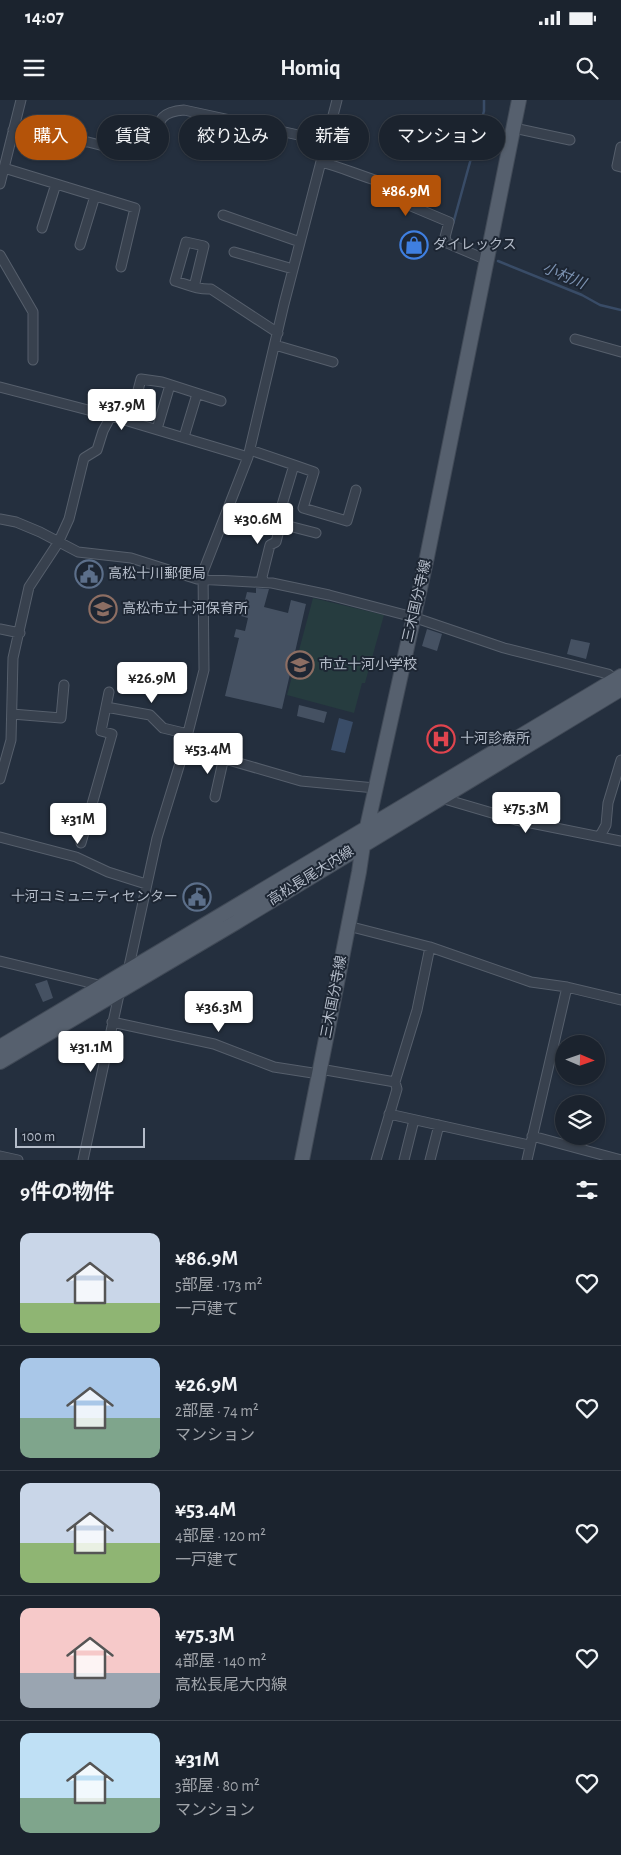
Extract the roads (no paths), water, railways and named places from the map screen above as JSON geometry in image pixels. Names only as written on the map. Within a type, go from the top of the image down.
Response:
[{"type":"main road","name":"三木国分寺線","points":[[302,1160],[366,829],[413,617],[519,100]]},
{"type":"main road","name":"高松長尾大内線","points":[[0,1062],[441,798],[620,682]]},
{"type":"main road","name":"高松長尾大内線","points":[[0,1047],[366,829],[620,682]]},
{"type":"street","points":[[0,184],[21,100]]},
{"type":"street","points":[[333,115],[337,100]]},
{"type":"street","points":[[13,130],[52,142],[88,142],[139,155],[145,154],[153,144],[160,118],[165,113],[184,110],[297,135]]},
{"type":"street","points":[[514,128],[570,140]]},
{"type":"street","points":[[621,147],[617,166],[621,167]]},
{"type":"street","points":[[83,1160],[107,1057],[112,1022],[120,991],[129,969],[157,838],[188,734],[204,670],[203,572],[249,453],[321,162],[342,168],[349,173],[378,181],[378,192],[448,222],[445,237],[447,243],[487,260]]},
{"type":"street","points":[[4,168],[135,208],[121,267]]},
{"type":"street","points":[[42,228],[56,184]]},
{"type":"street","points":[[80,245],[95,196]]},
{"type":"street","points":[[223,215],[300,242]]},
{"type":"street","points":[[194,287],[204,246],[186,242],[176,281],[202,290],[211,289],[278,333]]},
{"type":"street","points":[[234,252],[293,269]]},
{"type":"street","points":[[0,255],[33,312],[33,360]]},
{"type":"street","points":[[575,339],[621,352]]},
{"type":"street","points":[[275,346],[333,362]]},
{"type":"street","points":[[130,421],[141,379],[170,385],[221,401]]},
{"type":"street","points":[[157,429],[170,385]]},
{"type":"street","points":[[0,387],[294,465],[314,472],[303,508],[347,521],[356,490]]},
{"type":"street","points":[[184,437],[196,394]]},
{"type":"street","points":[[0,779],[2,765],[11,740],[14,658],[29,587],[58,543],[69,519],[84,458],[97,450],[103,431],[111,416]]},
{"type":"street","points":[[264,582],[262,577],[270,545],[276,542],[294,465]]},
{"type":"street","points":[[0,519],[16,522],[40,532],[78,552],[132,558],[203,579],[264,582],[329,595],[413,617],[504,648],[608,674],[620,682]]},
{"type":"street","points":[[281,524],[316,533]]},
{"type":"street","points":[[0,629],[20,633]]},
{"type":"street","points":[[12,714],[61,718],[64,685]]},
{"type":"street","points":[[81,843],[112,734],[101,732],[109,692]]},
{"type":"street","points":[[106,707],[150,716],[164,728],[188,734]]},
{"type":"street","points":[[184,747],[224,757],[301,781],[375,788]]},
{"type":"street","points":[[215,798],[224,757]]},
{"type":"street","points":[[600,836],[606,825],[608,803],[621,760]]},
{"type":"street","points":[[441,798],[516,820],[621,841]]},
{"type":"street","points":[[0,837],[76,856],[108,872],[146,884]]},
{"type":"street","points":[[348,926],[430,947],[531,982],[567,987],[621,1000]]},
{"type":"street","points":[[376,1160],[397,1089],[395,1082],[417,1010],[430,947]]},
{"type":"street","points":[[0,961],[120,991]]},
{"type":"street","points":[[527,1160],[567,987]]},
{"type":"street","points":[[112,1022],[214,1044],[274,1067],[320,1071],[395,1082]]},
{"type":"street","points":[[390,1114],[529,1145]]},
{"type":"street","points":[[404,1160],[414,1120]]},
{"type":"street","points":[[430,1160],[438,1125]]},
{"type":"street","points":[[532,1136],[621,1160]]},
{"type":"street","points":[[0,1156],[18,1160]]},
{"type":"water","points":[[339,718],[353,722],[345,753],[331,750]]},
{"type":"waterway","name":"小村川","points":[[453,224],[484,111],[484,100]]},
{"type":"waterway","name":"小村川","points":[[498,261],[582,295],[600,305],[621,310]]},
{"type":"place","name":"ダイレックス","points":[[414,245]]},
{"type":"place","name":"高松十川郵便局","points":[[89,574]]},
{"type":"place","name":"高松市立十河保育所","points":[[103,609]]},
{"type":"place","name":"市立十河小学校","points":[[300,665]]},
{"type":"place","name":"十河診療所","points":[[441,739]]},
{"type":"place","name":"十河コミュニティセンター","points":[[197,897]]}]
